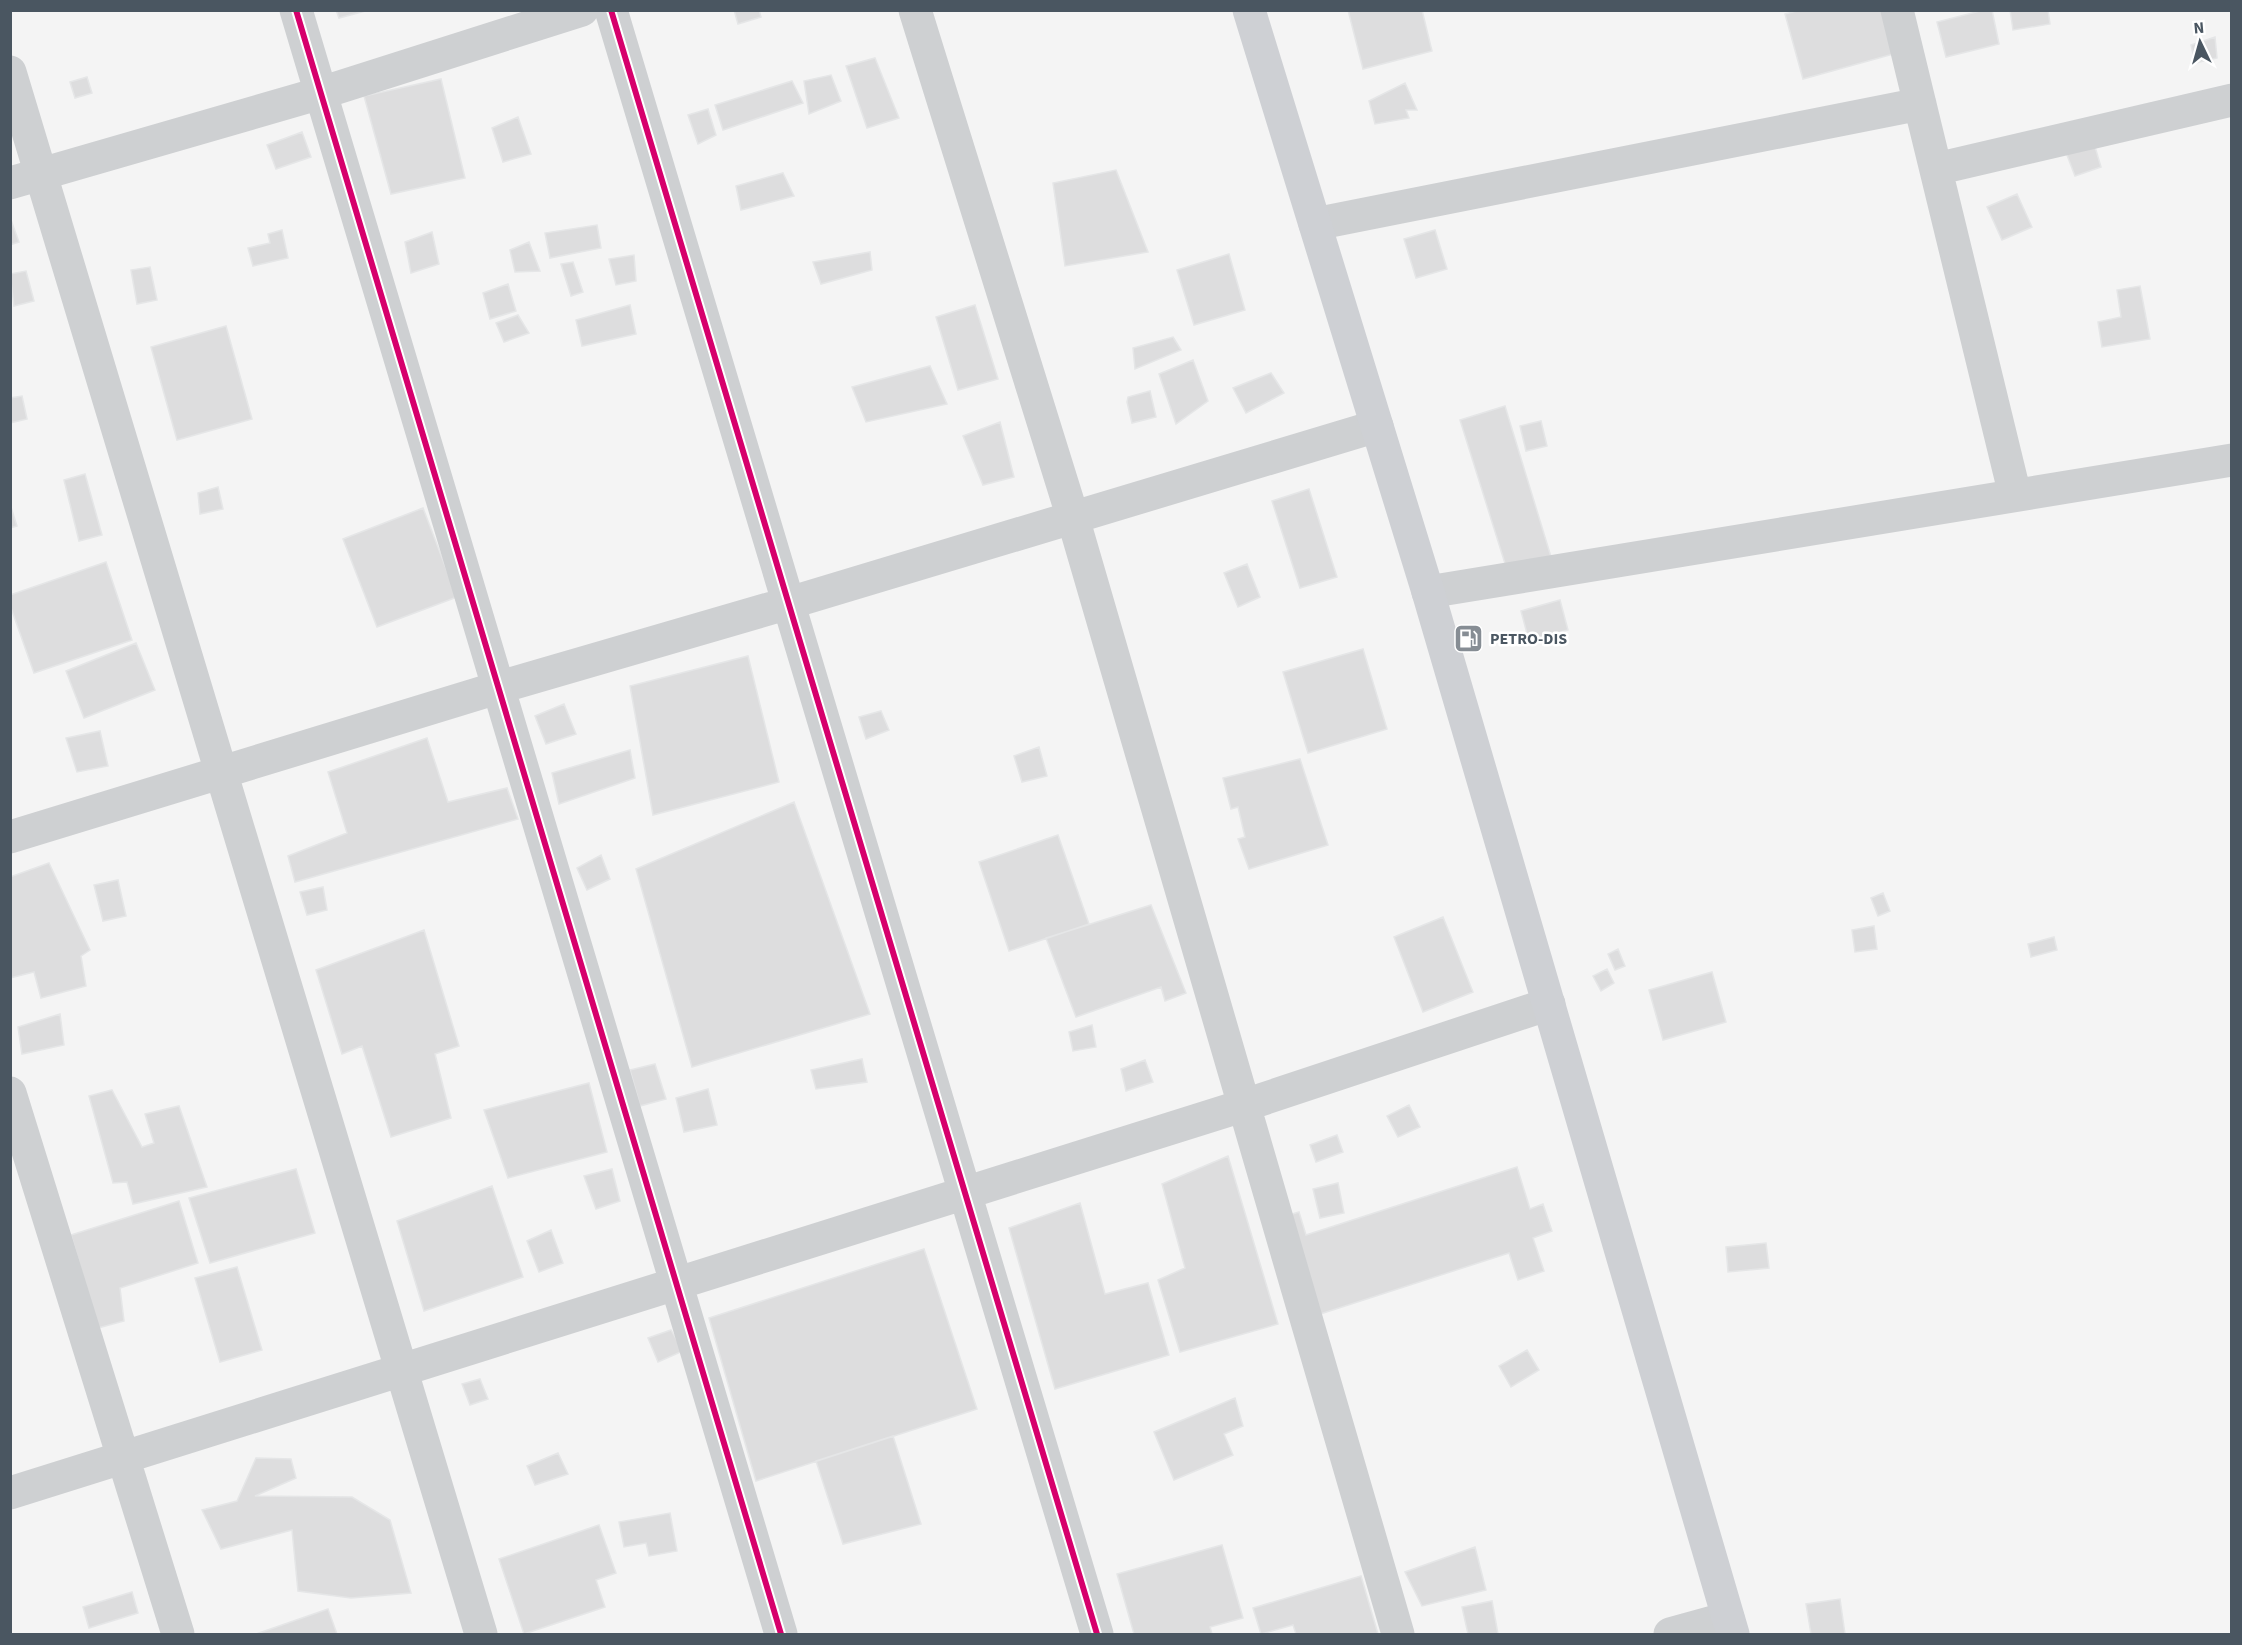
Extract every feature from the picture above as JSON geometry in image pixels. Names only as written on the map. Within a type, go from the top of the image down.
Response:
[{"type":"street","points":[[296,10],[781,1635]]},
{"type":"street","points":[[10,183],[321,93],[582,10]]},
{"type":"street","points":[[611,10],[1097,1635]]},
{"type":"street","points":[[915,10],[1073,518],[1242,1106],[1398,1635]]},
{"type":"street","points":[[1249,10],[1428,592],[1731,1626],[1670,1635]]},
{"type":"street","points":[[1897,10],[2015,495]]},
{"type":"street","points":[[10,72],[481,1635]]},
{"type":"street","points":[[1936,169],[2232,100]]},
{"type":"street","points":[[1315,224],[1920,104]]},
{"type":"street","points":[[10,837],[497,688],[789,603],[1377,426]]},
{"type":"street","points":[[1428,592],[2232,460]]},
{"type":"street","points":[[10,1493],[1242,1106],[1548,1004]]},
{"type":"street","points":[[10,1093],[178,1635]]},
{"type":"building","points":[[336,10],[369,10],[339,18]]},
{"type":"building","points":[[734,10],[759,10],[761,17],[738,24]]},
{"type":"building","points":[[1348,10],[1422,10],[1432,51],[1363,69]]},
{"type":"building","points":[[1800,10],[1886,10],[1897,53],[1803,79],[1785,14]]},
{"type":"building","points":[[1992,10],[1999,44],[1946,57],[1937,22]]},
{"type":"building","points":[[2010,10],[2048,10],[2050,24],[2013,30]]},
{"type":"building","points":[[2215,37],[2217,58],[2195,63],[2191,45]]},
{"type":"building","points":[[875,58],[899,118],[867,128],[846,66]]},
{"type":"building","points":[[831,75],[841,101],[809,114],[804,81]]},
{"type":"building","points":[[87,77],[92,93],[75,98],[70,82]]},
{"type":"building","points":[[441,79],[465,178],[391,194],[364,96]]},
{"type":"building","points":[[792,81],[803,103],[723,130],[715,105]]},
{"type":"building","points":[[1405,83],[1417,110],[1406,110],[1409,118],[1375,124],[1369,101]]},
{"type":"building","points":[[708,109],[716,135],[698,144],[688,115]]},
{"type":"building","points":[[518,117],[531,154],[503,162],[492,128]]},
{"type":"building","points":[[302,132],[311,157],[276,169],[267,145]]},
{"type":"building","points":[[2093,140],[2101,167],[2075,176],[2065,150]]},
{"type":"building","points":[[1116,170],[1148,252],[1065,266],[1053,183]]},
{"type":"building","points":[[783,173],[794,196],[741,210],[736,186]]},
{"type":"building","points":[[2017,194],[2032,227],[2002,240],[1987,207]]},
{"type":"building","points":[[10,221],[19,242],[10,245]]},
{"type":"building","points":[[597,225],[601,248],[550,258],[545,233]]},
{"type":"building","points":[[282,230],[288,258],[253,266],[248,248],[270,243],[268,234]]},
{"type":"building","points":[[1435,230],[1447,269],[1416,278],[1404,239]]},
{"type":"building","points":[[432,232],[439,264],[411,273],[405,242]]},
{"type":"building","points":[[529,242],[540,271],[515,272],[510,250]]},
{"type":"building","points":[[870,252],[872,270],[821,284],[813,262]]},
{"type":"building","points":[[1229,254],[1245,310],[1194,325],[1177,270]]},
{"type":"building","points":[[634,255],[636,281],[616,285],[609,259]]},
{"type":"building","points":[[573,262],[583,292],[571,296],[561,264]]},
{"type":"building","points":[[150,267],[157,300],[137,304],[131,270]]},
{"type":"building","points":[[26,271],[34,301],[14,306],[10,274]]},
{"type":"building","points":[[508,284],[516,311],[490,319],[483,293]]},
{"type":"building","points":[[2140,286],[2150,339],[2102,347],[2098,322],[2121,317],[2117,290]]},
{"type":"building","points":[[630,305],[636,334],[582,346],[576,320]]},
{"type":"building","points":[[975,305],[998,379],[958,390],[936,317]]},
{"type":"building","points":[[518,315],[529,333],[504,342],[496,323]]},
{"type":"building","points":[[226,326],[252,419],[177,440],[151,347]]},
{"type":"building","points":[[1173,337],[1181,350],[1135,369],[1133,348]]},
{"type":"building","points":[[1193,360],[1208,401],[1176,424],[1159,374]]},
{"type":"building","points":[[930,366],[947,404],[866,422],[852,387]]},
{"type":"building","points":[[1271,373],[1284,393],[1246,413],[1233,388]]},
{"type":"building","points":[[1150,391],[1156,417],[1132,423],[1128,397]]},
{"type":"building","points":[[22,396],[27,419],[10,423],[10,398]]},
{"type":"building","points":[[1505,406],[1552,560],[1508,573],[1460,420]]},
{"type":"building","points":[[1541,421],[1547,446],[1526,451],[1520,426]]},
{"type":"building","points":[[1000,422],[1014,477],[983,485],[963,436]]},
{"type":"building","points":[[85,474],[102,535],[79,541],[64,480]]},
{"type":"building","points":[[218,487],[223,509],[200,514],[198,493]]},
{"type":"building","points":[[1309,489],[1337,577],[1300,588],[1272,501]]},
{"type":"building","points":[[10,504],[17,526],[10,528]]},
{"type":"building","points":[[423,508],[457,597],[377,627],[343,539]]},
{"type":"building","points":[[106,562],[132,640],[34,673],[10,605],[10,595]]},
{"type":"building","points":[[1247,564],[1260,597],[1238,607],[1224,573]]},
{"type":"building","points":[[1560,600],[1568,630],[1529,641],[1521,611]]},
{"type":"building","points":[[136,643],[155,690],[84,718],[66,671]]},
{"type":"building","points":[[1363,649],[1387,729],[1308,753],[1283,672]]},
{"type":"building","points":[[748,656],[779,782],[653,815],[630,686]]},
{"type":"building","points":[[564,704],[576,734],[546,744],[535,716]]},
{"type":"building","points":[[881,711],[889,730],[866,739],[859,717]]},
{"type":"building","points":[[100,731],[108,766],[77,772],[66,738]]},
{"type":"building","points":[[427,738],[448,802],[507,788],[518,819],[295,882],[288,856],[347,833],[328,772]]},
{"type":"building","points":[[1039,747],[1047,776],[1022,782],[1014,756]]},
{"type":"building","points":[[630,750],[635,778],[559,804],[552,773]]},
{"type":"building","points":[[1300,759],[1328,845],[1249,869],[1238,839],[1245,837],[1238,807],[1231,809],[1223,778]]},
{"type":"building","points":[[794,802],[870,1014],[692,1067],[636,869]]},
{"type":"building","points":[[1058,835],[1089,924],[1009,951],[979,862]]},
{"type":"building","points":[[601,855],[610,879],[587,890],[577,868]]},
{"type":"building","points":[[49,863],[90,950],[81,956],[86,986],[41,998],[34,972],[10,978],[10,877]]},
{"type":"building","points":[[118,880],[126,916],[103,921],[94,885]]},
{"type":"building","points":[[323,887],[327,910],[307,915],[300,892]]},
{"type":"building","points":[[1883,893],[1890,911],[1878,916],[1871,898]]},
{"type":"building","points":[[1151,905],[1186,993],[1165,1001],[1161,987],[1076,1017],[1046,938]]},
{"type":"building","points":[[1443,917],[1473,992],[1423,1012],[1394,937]]},
{"type":"building","points":[[1874,926],[1877,949],[1855,952],[1852,930]]},
{"type":"building","points":[[424,930],[459,1046],[435,1054],[451,1118],[391,1137],[362,1046],[342,1054],[316,970]]},
{"type":"building","points":[[2054,937],[2057,950],[2031,957],[2028,944]]},
{"type":"building","points":[[1618,949],[1625,966],[1615,970],[1608,954]]},
{"type":"building","points":[[1607,969],[1614,983],[1601,991],[1593,976]]},
{"type":"building","points":[[1712,972],[1726,1022],[1663,1040],[1649,990]]},
{"type":"building","points":[[60,1014],[64,1045],[22,1054],[18,1027]]},
{"type":"building","points":[[1092,1025],[1096,1047],[1073,1051],[1069,1032]]},
{"type":"building","points":[[862,1059],[867,1082],[816,1089],[811,1070]]},
{"type":"building","points":[[1145,1060],[1153,1082],[1126,1091],[1121,1069]]},
{"type":"building","points":[[655,1064],[666,1099],[640,1106],[630,1070]]},
{"type":"building","points":[[589,1083],[607,1152],[508,1178],[484,1110]]},
{"type":"building","points":[[708,1089],[717,1125],[684,1132],[676,1098]]},
{"type":"building","points":[[112,1090],[142,1147],[154,1143],[145,1114],[179,1106],[207,1187],[133,1204],[127,1182],[113,1183],[89,1096]]},
{"type":"building","points":[[1409,1105],[1420,1127],[1398,1137],[1387,1116]]},
{"type":"building","points":[[1337,1135],[1343,1152],[1316,1162],[1310,1145]]},
{"type":"building","points":[[1228,1156],[1278,1324],[1180,1352],[1158,1280],[1185,1268],[1162,1184]]},
{"type":"building","points":[[1517,1167],[1530,1209],[1543,1204],[1552,1231],[1533,1238],[1544,1271],[1518,1280],[1509,1253],[1311,1317],[1279,1218],[1299,1212],[1306,1235]]},
{"type":"building","points":[[296,1169],[315,1233],[210,1263],[189,1198]]},
{"type":"building","points":[[612,1169],[620,1201],[596,1209],[584,1176]]},
{"type":"building","points":[[1338,1183],[1344,1213],[1320,1218],[1313,1189]]},
{"type":"building","points":[[492,1186],[523,1277],[424,1311],[397,1221]]},
{"type":"building","points":[[179,1201],[198,1263],[120,1288],[124,1321],[98,1328],[71,1235]]},
{"type":"building","points":[[1080,1203],[1105,1294],[1148,1283],[1169,1355],[1055,1389],[1009,1228]]},
{"type":"building","points":[[551,1230],[563,1263],[539,1272],[527,1241]]},
{"type":"building","points":[[1766,1243],[1769,1268],[1728,1272],[1726,1247]]},
{"type":"building","points":[[924,1249],[977,1409],[756,1481],[709,1318]]},
{"type":"building","points":[[237,1267],[262,1350],[220,1362],[195,1278]]},
{"type":"building","points":[[671,1330],[683,1351],[658,1362],[648,1338]]},
{"type":"building","points":[[1527,1350],[1539,1370],[1511,1387],[1499,1366]]},
{"type":"building","points":[[480,1379],[488,1399],[470,1405],[462,1384]]},
{"type":"building","points":[[1235,1398],[1243,1426],[1224,1434],[1233,1455],[1174,1480],[1154,1432]]},
{"type":"building","points":[[893,1436],[921,1524],[843,1544],[816,1461]]},
{"type":"building","points":[[558,1453],[568,1474],[535,1485],[527,1466]]},
{"type":"building","points":[[256,1458],[291,1459],[296,1478],[255,1496],[352,1497],[390,1520],[411,1593],[351,1598],[298,1591],[292,1530],[221,1549],[202,1510],[237,1501]]},
{"type":"building","points":[[670,1513],[677,1551],[649,1556],[646,1543],[624,1547],[619,1522]]},
{"type":"building","points":[[599,1525],[616,1573],[596,1580],[605,1607],[524,1634],[499,1559]]},
{"type":"building","points":[[1222,1545],[1243,1618],[1210,1627],[1212,1634],[1134,1634],[1117,1574]]},
{"type":"building","points":[[1475,1547],[1486,1590],[1422,1606],[1405,1572]]},
{"type":"building","points":[[1361,1576],[1378,1634],[1296,1634],[1293,1625],[1261,1634],[1253,1608]]},
{"type":"building","points":[[132,1592],[138,1613],[89,1628],[83,1607]]},
{"type":"building","points":[[1840,1599],[1845,1634],[1811,1634],[1806,1604]]},
{"type":"building","points":[[1492,1601],[1498,1634],[1468,1634],[1462,1607]]},
{"type":"building","points":[[328,1609],[337,1634],[256,1634]]},
{"type":"cycle path","points":[[296,10],[781,1634]]},
{"type":"cycle path","points":[[611,10],[1097,1634]]},
{"type":"place","name":"PETRO-DIS","points":[[1469,638]]}]
